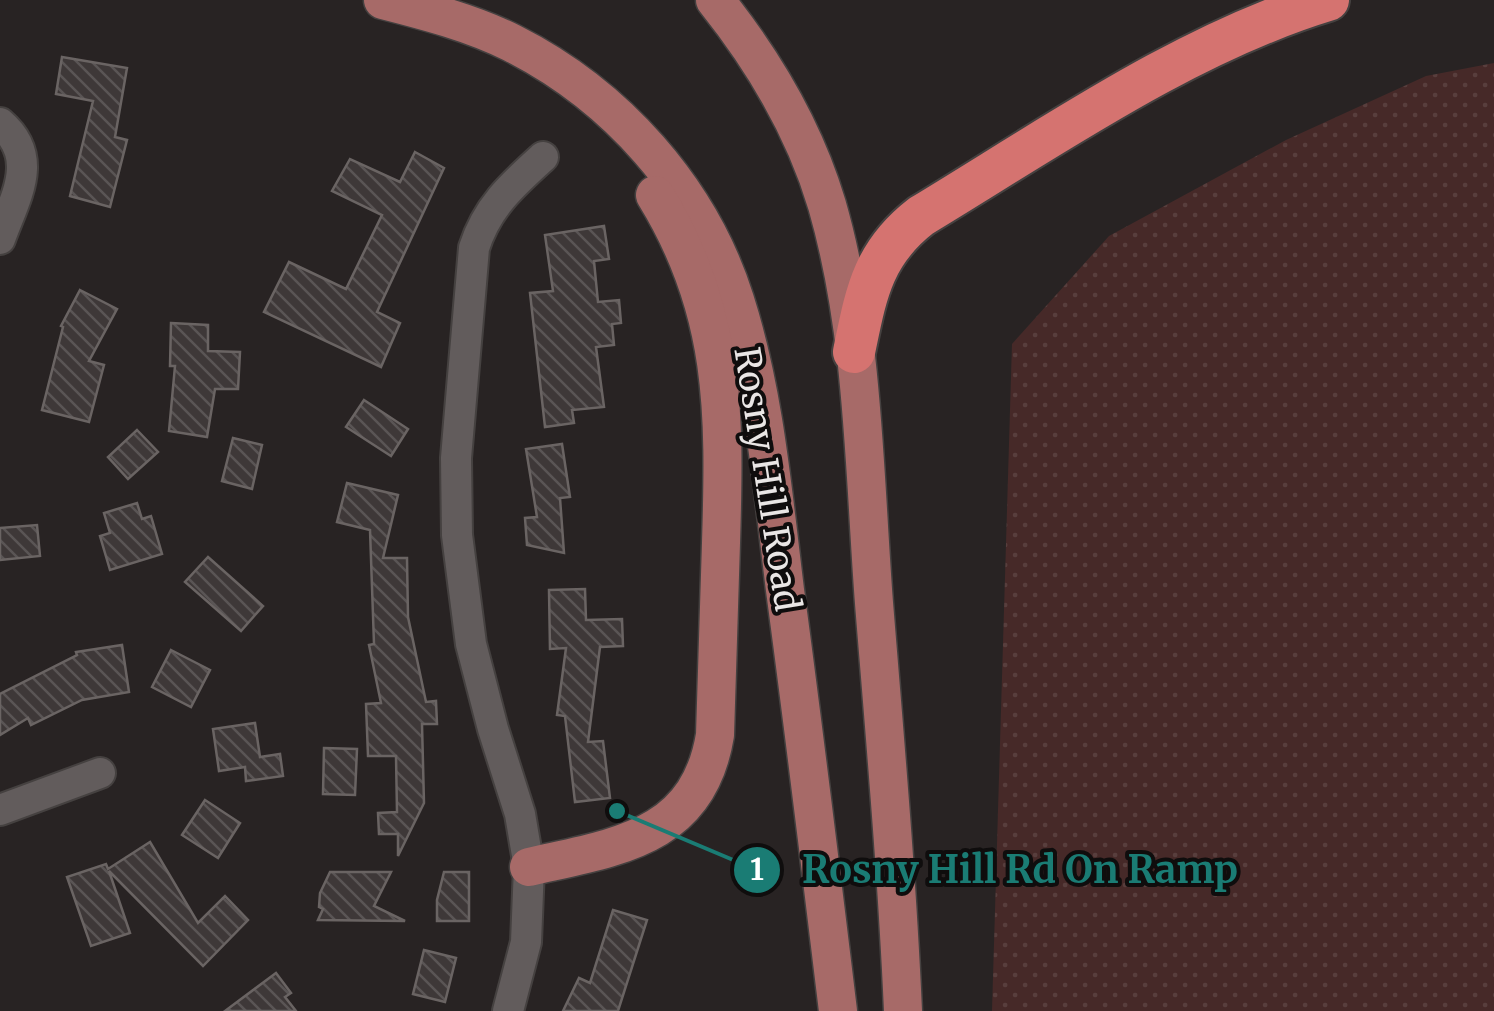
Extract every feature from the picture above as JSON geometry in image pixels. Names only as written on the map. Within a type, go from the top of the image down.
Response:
[{"type":"highway","points":[[854,352],[867,294],[880,260],[895,237],[920,216],[1131,90],[1236,36],[1328,0]]},
{"type":"main road","points":[[383,0],[450,19],[519,56],[596,118],[646,179],[680,240],[710,327],[724,408],[715,735],[706,777],[682,810],[651,831],[592,852],[529,867]]},
{"type":"main road","points":[[715,0],[754,52],[789,114],[826,202],[845,282],[862,414],[903,1011]]},
{"type":"main road","name":"Rosny Hill Road","points":[[450,19],[532,54],[576,83],[621,121],[668,173],[695,213],[734,298],[763,415],[838,1011]]},
{"type":"street","points":[[0,123],[16,138],[24,158],[0,240]]},
{"type":"street","points":[[508,1011],[526,942],[529,867],[520,814],[470,644],[457,535],[456,458],[474,248],[500,196],[543,157]]},
{"type":"street","points":[[0,810],[100,773]]},
{"type":"shaded area","points":[[1494,63],[1494,1011],[992,1011],[1012,344],[1109,236],[1286,140],[1426,76]]},
{"type":"building","points":[[62,57],[127,68],[115,137],[127,140],[110,207],[70,196],[93,101],[56,94]]},
{"type":"building","points":[[415,152],[444,168],[377,312],[400,323],[381,367],[264,312],[289,262],[346,289],[382,215],[332,191],[350,159],[400,182]]},
{"type":"building","points":[[604,226],[609,259],[594,261],[598,302],[619,300],[621,323],[612,324],[614,345],[596,347],[604,407],[572,410],[574,423],[545,427],[530,293],[553,291],[545,235]]},
{"type":"building","points":[[80,290],[117,309],[89,361],[104,365],[89,422],[42,410],[61,326]]},
{"type":"building","points":[[171,323],[208,325],[208,351],[240,352],[238,389],[215,389],[207,437],[169,431],[175,366],[170,366]]},
{"type":"building","points":[[364,400],[408,429],[391,456],[346,427]]},
{"type":"building","points":[[137,430],[158,452],[128,479],[108,457]]},
{"type":"building","points":[[233,438],[262,445],[252,489],[222,481]]},
{"type":"building","points":[[562,444],[570,497],[560,498],[564,553],[527,545],[525,518],[537,517],[526,449]]},
{"type":"building","points":[[347,483],[398,495],[383,558],[407,558],[408,617],[426,702],[436,701],[437,724],[422,724],[424,803],[398,856],[398,834],[379,834],[378,813],[397,812],[396,756],[368,756],[366,704],[381,703],[369,645],[374,644],[370,530],[337,522]]},
{"type":"building","points":[[137,503],[142,519],[151,516],[162,554],[110,570],[100,536],[110,533],[104,513]]},
{"type":"building","points":[[37,525],[40,556],[0,560],[0,528]]},
{"type":"building","points":[[208,557],[263,606],[241,631],[185,582]]},
{"type":"building","points":[[585,589],[586,620],[622,619],[623,646],[600,647],[588,742],[603,741],[610,798],[575,802],[565,716],[557,715],[566,648],[550,649],[549,590]]},
{"type":"building","points":[[122,645],[129,692],[82,700],[31,725],[28,718],[0,735],[0,694],[77,655],[76,652]]},
{"type":"building","points":[[171,650],[210,670],[191,707],[152,687]]},
{"type":"building","points":[[255,723],[260,757],[280,754],[283,776],[246,781],[245,767],[219,771],[213,729]]},
{"type":"building","points":[[324,748],[357,749],[355,795],[323,794]]},
{"type":"building","points":[[205,800],[240,823],[218,858],[182,835]]},
{"type":"building","points":[[150,842],[198,923],[225,896],[248,920],[203,966],[109,871],[130,933],[91,946],[67,877],[106,864],[108,869]]},
{"type":"building","points":[[330,872],[391,872],[374,906],[405,921],[318,920],[323,909],[319,907],[320,893]]},
{"type":"building","points":[[444,872],[469,872],[469,921],[437,921]]},
{"type":"building","points":[[613,910],[647,920],[618,1011],[563,1011],[579,978],[590,983]]},
{"type":"building","points":[[424,950],[456,958],[445,1002],[413,994]]},
{"type":"building","points":[[276,973],[291,993],[285,997],[296,1011],[225,1011]]},
{"type":"place","name":"Rosny Hill Rd On Ramp","points":[[617,811]]}]
